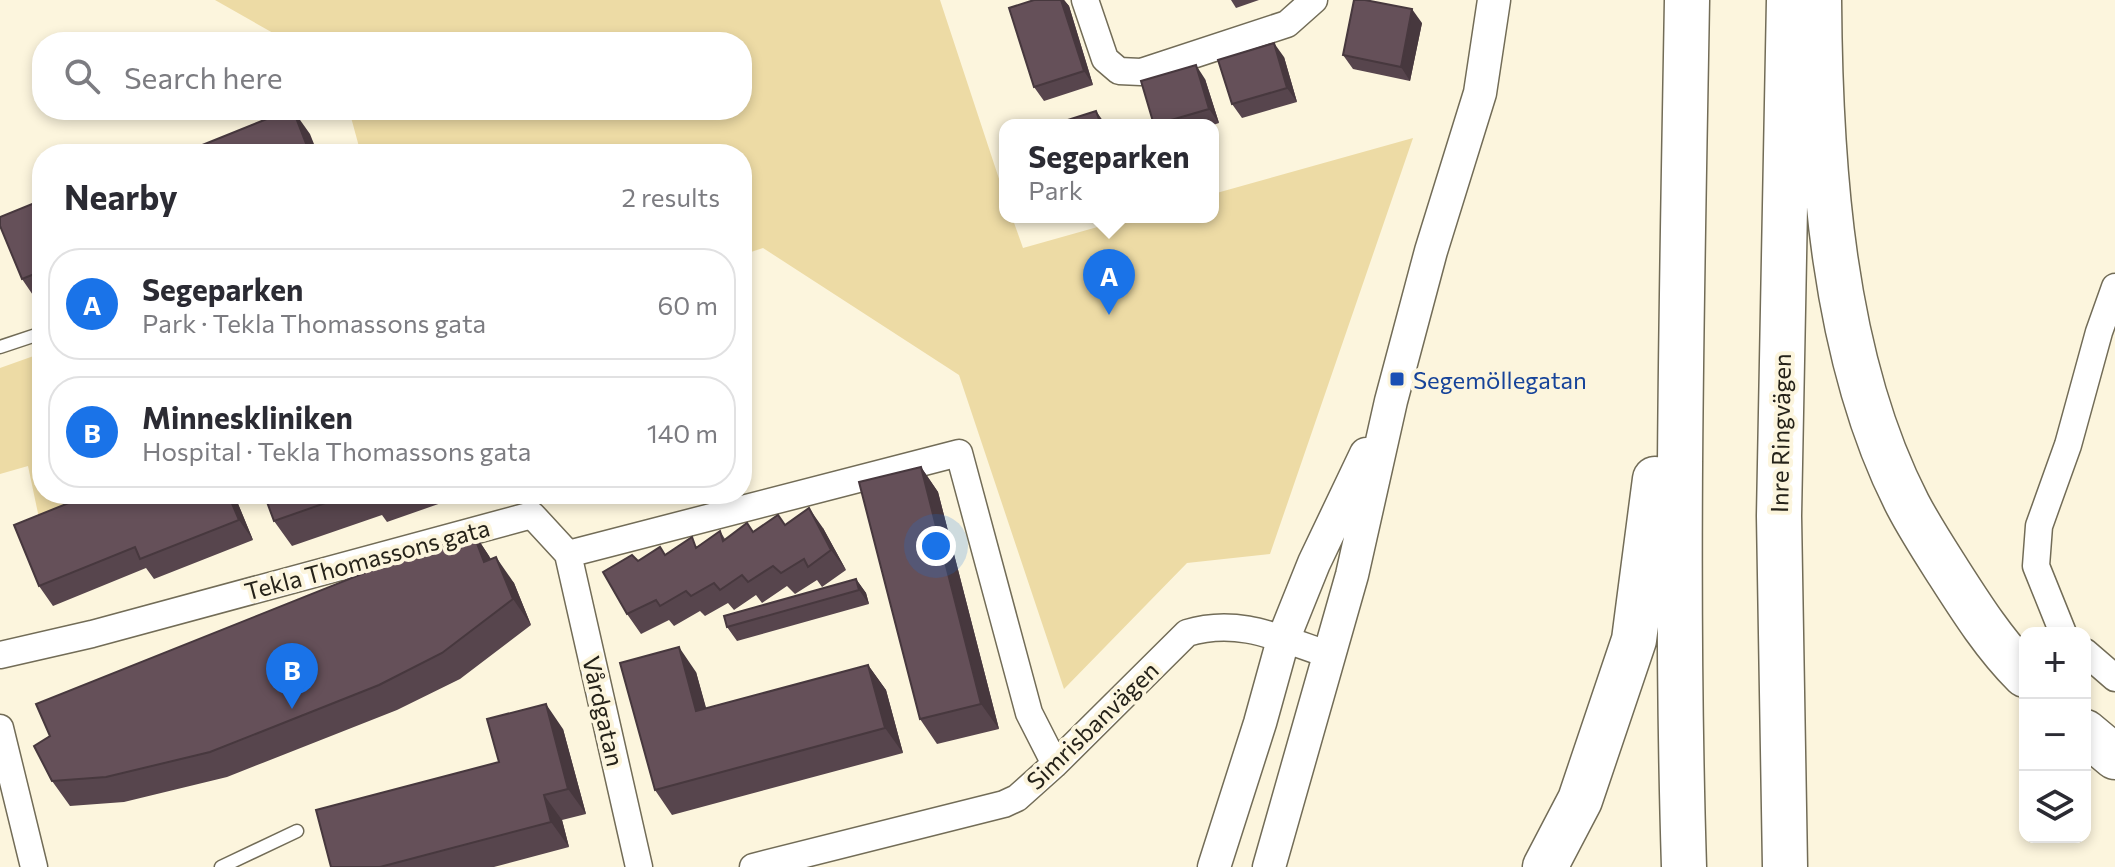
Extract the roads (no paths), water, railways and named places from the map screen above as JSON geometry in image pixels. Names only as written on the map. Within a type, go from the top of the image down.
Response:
[{"type":"highway","points":[[1684,867],[1680,406],[1687,0]]},
{"type":"highway","name":"Inre Ringvägen","points":[[1785,867],[1779,516],[1789,0]]},
{"type":"highway","points":[[1819,0],[1828,211],[1857,366],[1879,434],[1907,504],[1974,613],[2019,668]]},
{"type":"highway","points":[[1545,867],[1580,800],[1634,640],[1651,526],[1684,190]]},
{"type":"highway","points":[[2091,737],[2115,757]]},
{"type":"street","points":[[1085,0],[1105,59],[1119,71],[1141,72],[1287,24],[1314,0]]},
{"type":"street","points":[[1269,867],[1352,575],[1391,401],[1438,228],[1480,93],[1494,0]]},
{"type":"street","points":[[2061,627],[2036,566],[2039,526],[2068,445],[2099,332],[2115,287]]},
{"type":"street","points":[[1214,867],[1283,640],[1314,563],[1391,401]]},
{"type":"street","points":[[568,554],[959,453],[1029,713],[1055,764]]},
{"type":"street","name":"Tekla Thomassons gata","points":[[0,655],[92,634],[532,515],[568,554]]},
{"type":"street","name":"Vårdgatan","points":[[568,554],[639,867]]},
{"type":"street","name":"Simrisbanvägen","points":[[753,867],[1004,804],[1017,798],[1187,633],[1210,626],[1229,626],[1258,631],[1330,655]]},
{"type":"street","points":[[2091,657],[2115,678]]},
{"type":"street","points":[[0,728],[34,867]]},
{"type":"lane","points":[[0,347],[32,336]]},
{"type":"lane","points":[[221,867],[297,831]]},
{"type":"place","name":"Segeparken","points":[[1109,315]]},
{"type":"place","name":"Segemöllegatan","points":[[1397,379]]},
{"type":"place","name":"Minneskliniken","points":[[292,709]]}]
